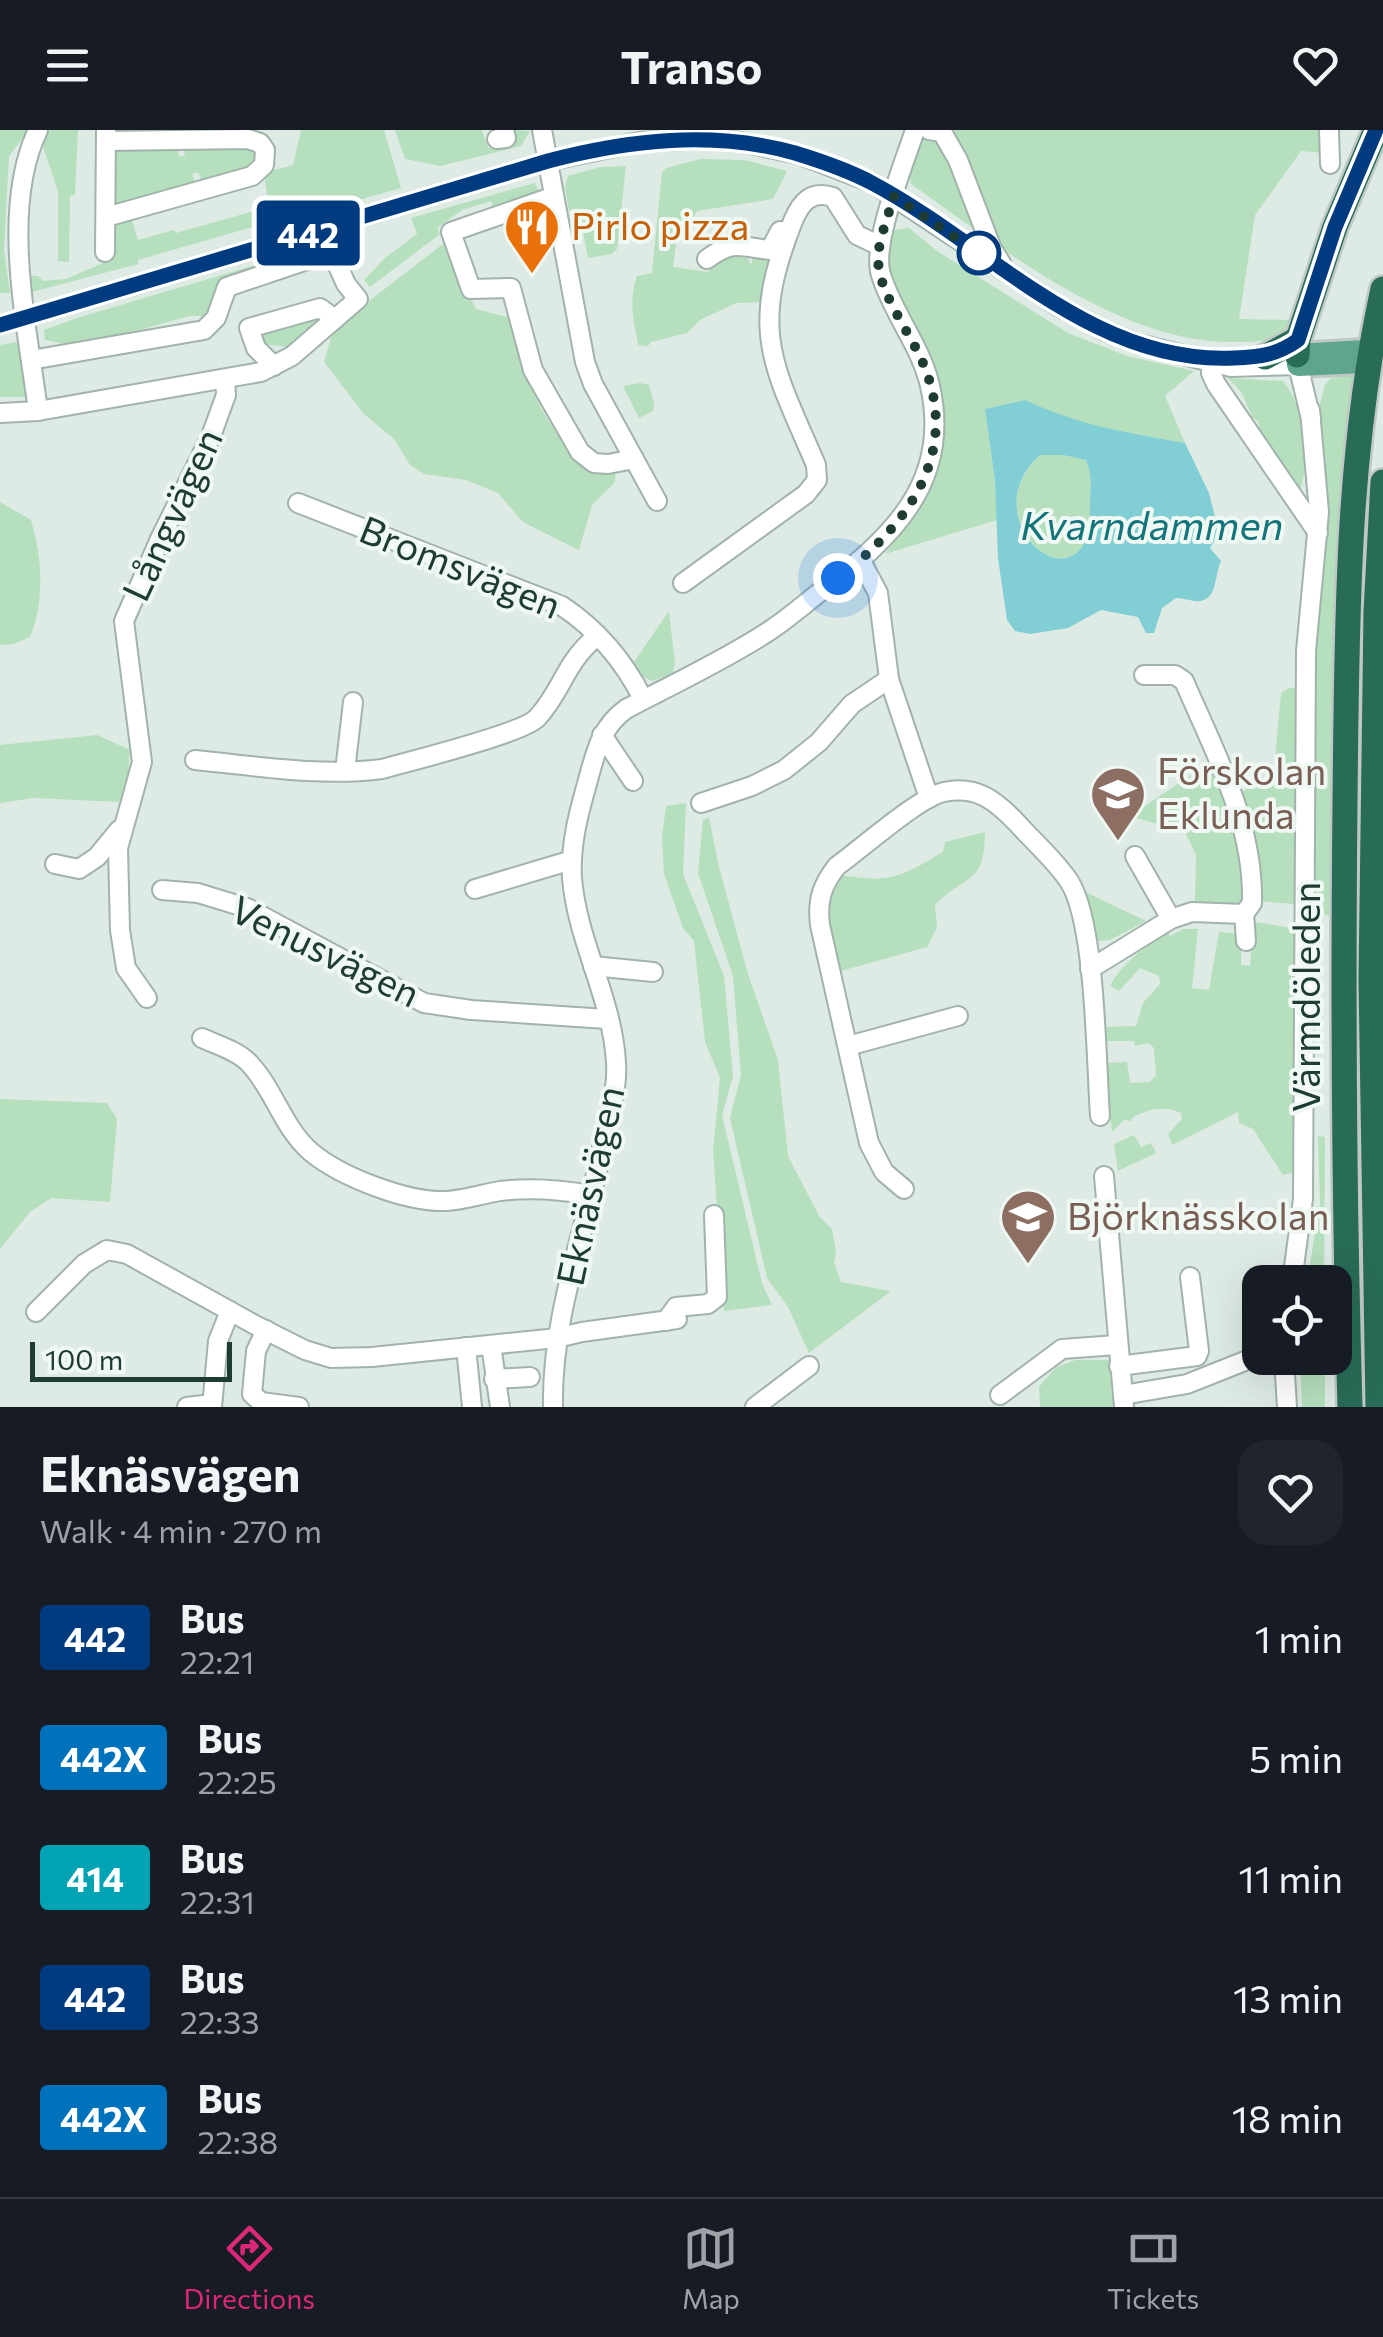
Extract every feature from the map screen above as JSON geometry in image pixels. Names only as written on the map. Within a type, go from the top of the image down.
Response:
[{"type":"highway","points":[[1265,357],[1303,357],[1320,272],[1376,130]]},
{"type":"highway","name":"Värmdöleden","points":[[1350,1407],[1344,1065],[1346,675],[1355,474],[1383,289]]},
{"type":"highway","name":"Värmdöleden","points":[[1378,1407],[1371,1062],[1383,482]]},
{"type":"main road","points":[[1303,357],[1364,357]]},
{"type":"street","points":[[38,130],[19,162],[13,188],[13,279],[32,360],[38,411]]},
{"type":"street","points":[[542,130],[585,362],[593,384],[658,501]]},
{"type":"street","points":[[633,781],[602,735],[613,718],[769,632],[860,561],[894,530],[916,498],[934,430],[932,397],[926,370],[881,278],[878,245],[915,130]]},
{"type":"street","points":[[929,130],[942,132],[953,148],[992,249],[1007,272]]},
{"type":"street","points":[[1329,130],[1330,164]]},
{"type":"street","points":[[105,252],[106,136],[248,139],[260,143],[265,150],[264,165],[252,176],[106,217]]},
{"type":"street","points":[[0,325],[548,161],[640,142],[705,139],[798,154],[835,167],[893,196],[1058,306],[1105,331],[1230,367],[1303,357],[1319,492],[1306,651],[1304,1198],[1294,1265]]},
{"type":"street","points":[[707,259],[723,247],[736,244],[770,250],[788,214],[820,194],[833,198],[857,236],[878,245]]},
{"type":"street","points":[[552,197],[451,232],[471,289],[511,288],[532,370],[580,452],[594,463],[634,458]]},
{"type":"street","points":[[683,583],[806,494],[817,480],[816,466],[768,339],[769,297],[798,209]]},
{"type":"street","points":[[0,413],[38,411],[225,380],[274,366],[292,356],[358,299],[334,257],[319,256],[227,287],[216,318],[204,330],[32,360]]},
{"type":"street","points":[[274,366],[258,350],[249,328],[320,308],[336,319]]},
{"type":"street","points":[[1212,360],[1265,357]]},
{"type":"street","points":[[1212,360],[1211,373],[1216,384],[1318,533]]},
{"type":"street","name":"Långvägen","points":[[147,998],[136,986],[122,954],[117,864],[141,772],[124,621],[211,436],[226,395],[225,380]]},
{"type":"street","name":"Bromsvägen","points":[[298,502],[562,606],[583,620],[622,660],[644,700]]},
{"type":"street","points":[[860,561],[878,593],[889,678],[929,798]]},
{"type":"street","points":[[196,760],[269,768],[382,770],[522,730],[549,703],[572,659],[597,636]]},
{"type":"street","points":[[1144,675],[1175,675],[1184,681],[1230,785],[1250,864],[1252,903],[1244,914],[1246,941]]},
{"type":"street","points":[[701,803],[752,786],[784,770],[819,742],[852,704],[889,678]]},
{"type":"street","points":[[345,772],[354,702]]},
{"type":"street","name":"Eknäsvägen","points":[[553,1407],[553,1357],[616,1072],[608,1018],[574,894],[572,860],[580,808],[602,735]]},
{"type":"street","points":[[904,1189],[884,1172],[869,1143],[820,924],[820,894],[837,866],[940,792],[982,793],[1000,804],[1069,882],[1082,914],[1090,969],[1100,1116]]},
{"type":"street","points":[[55,864],[79,868],[96,857],[126,822]]},
{"type":"street","points":[[1135,856],[1171,918]]},
{"type":"street","points":[[475,889],[572,860]]},
{"type":"street","name":"Venusvägen","points":[[162,890],[198,894],[247,908],[424,1003],[471,1010],[608,1018]]},
{"type":"street","points":[[1090,969],[1171,918],[1192,912],[1244,914]]},
{"type":"street","points":[[593,966],[653,972]]},
{"type":"street","points":[[848,1046],[958,1016]]},
{"type":"street","points":[[202,1038],[251,1065],[309,1150],[342,1170],[391,1191],[415,1199],[446,1201],[508,1190],[592,1194]]},
{"type":"street","points":[[1104,1176],[1123,1401],[1187,1384],[1242,1362]]},
{"type":"street","points":[[36,1312],[84,1264],[107,1250],[127,1254],[304,1350],[331,1358],[372,1358],[557,1338],[672,1320],[676,1307],[708,1304],[717,1297],[714,1215]]},
{"type":"street","points":[[1119,1366],[1196,1356],[1199,1352],[1190,1277]]},
{"type":"street","points":[[188,1407],[212,1406],[218,1341],[230,1311]]},
{"type":"street","points":[[266,1330],[256,1351],[252,1394],[261,1402],[299,1407]]},
{"type":"street","points":[[491,1344],[500,1407]]},
{"type":"street","points":[[1000,1395],[1062,1350],[1116,1345]]},
{"type":"street","points":[[466,1347],[472,1407]]},
{"type":"street","points":[[755,1407],[809,1366]]},
{"type":"street","points":[[1285,1375],[1287,1407]]},
{"type":"street","points":[[494,1380],[530,1377]]},
{"type":"green space","points":[[0,130],[29,130],[9,156],[4,250],[10,293],[0,293]]},
{"type":"green space","points":[[51,130],[78,130],[75,195],[70,196],[69,262],[58,261],[58,191],[43,147]]},
{"type":"green space","points":[[301,130],[384,130],[401,188],[271,225],[264,173],[293,165]]},
{"type":"green space","points":[[395,130],[482,130],[488,148],[515,142],[514,130],[530,131],[521,146],[440,166],[405,159]]},
{"type":"green space","points":[[924,130],[1330,130],[1323,153],[1301,151],[1255,215],[1239,319],[1290,320],[1276,337],[1262,341],[1195,339],[1151,328],[1065,289],[911,184],[909,171]]},
{"type":"green space","points":[[176,142],[179,156],[185,156],[182,143],[258,145],[259,167],[204,187],[198,172],[192,174],[198,189],[124,207],[112,201],[112,150]]},
{"type":"green space","points":[[700,159],[744,160],[787,171],[773,199],[697,211],[688,228],[678,229],[673,267],[708,272],[721,254],[746,254],[751,265],[753,256],[774,258],[764,302],[736,303],[700,320],[687,333],[648,346],[638,345],[633,294],[637,276],[652,273],[662,172]]},
{"type":"green space","points":[[626,166],[617,249],[612,254],[588,258],[579,210],[569,211],[565,187],[568,176],[600,167]]},
{"type":"green space","points":[[535,183],[539,191],[536,194],[494,210],[491,201],[462,210],[437,228],[440,234],[370,287],[364,280],[417,234],[411,218]]},
{"type":"green space","points":[[261,209],[266,223],[138,260],[138,264],[28,293],[24,276],[38,276],[43,281],[66,279],[110,260],[111,225],[116,220],[131,218],[138,240]]},
{"type":"green space","points":[[909,228],[937,251],[1068,333],[1127,356],[1194,371],[1165,396],[1185,443],[1105,429],[1057,415],[1025,400],[985,409],[997,520],[885,554],[924,502],[938,468],[943,438],[942,407],[929,351],[887,276],[888,235],[893,230]]},
{"type":"green space","points":[[342,239],[346,262],[335,253],[238,279],[211,313],[204,316],[66,344],[45,340],[44,330],[77,318]]},
{"type":"green space","points":[[443,244],[476,309],[511,318],[531,384],[555,430],[578,448],[616,467],[615,482],[592,505],[579,550],[523,522],[498,493],[466,480],[424,474],[410,465],[394,439],[364,414],[324,362],[334,328]]},
{"type":"green space","points":[[324,320],[294,348],[257,343],[255,332]]},
{"type":"green space","points":[[17,342],[28,397],[0,397],[0,345]]},
{"type":"green space","points":[[1355,374],[1336,542],[1329,916],[1310,910],[1310,725],[1326,467],[1320,403],[1330,379]]},
{"type":"green space","points":[[1228,378],[1283,381],[1291,393],[1304,435],[1305,466],[1299,494],[1262,438],[1258,421],[1252,417],[1242,393]]},
{"type":"green space","points":[[649,385],[654,403],[653,411],[639,418],[623,386]]},
{"type":"green space","points":[[1040,455],[1086,460],[1090,472],[1088,536],[1076,553],[1061,558],[1045,554],[1031,542],[1020,524],[1017,502],[1022,478]]},
{"type":"green space","points":[[1370,480],[1365,623],[1361,1330],[1355,1125],[1356,755],[1361,590]]},
{"type":"green space","points":[[0,502],[31,520],[40,579],[38,609],[30,637],[0,645]]},
{"type":"green space","points":[[669,611],[675,665],[672,673],[653,681],[643,677],[634,662]]},
{"type":"green space","points":[[1296,688],[1294,904],[1257,901],[1239,793],[1268,778],[1274,770],[1281,693]]},
{"type":"green space","points":[[97,735],[130,750],[119,802],[34,798],[0,803],[0,745]]},
{"type":"green space","points":[[1212,761],[1242,846],[1242,903],[1195,904],[1196,855],[1185,832],[1130,816]]},
{"type":"green space","points":[[686,803],[683,874],[724,976],[733,1076],[722,1115],[762,1283],[772,1305],[724,1311],[713,1150],[720,1078],[705,1042],[694,941],[683,928],[664,874],[662,837],[666,806]]},
{"type":"green space","points":[[709,817],[747,971],[778,1060],[788,1156],[819,1216],[832,1229],[834,1263],[841,1282],[891,1291],[809,1353],[788,1307],[767,1278],[730,1118],[741,1075],[733,976],[698,873],[703,820]]},
{"type":"green space","points":[[985,832],[977,871],[935,905],[937,927],[927,947],[841,971],[829,923],[830,901],[839,875],[894,876],[943,852],[945,842]]},
{"type":"green space","points":[[1083,891],[1146,921],[1110,940],[1098,941],[1093,936]]},
{"type":"green space","points":[[1254,922],[1298,929],[1297,1171],[1283,1175],[1253,1129],[1239,1123],[1238,1112],[1172,1145],[1168,1134],[1182,1119],[1181,1113],[1169,1109],[1151,1110],[1131,1121],[1124,1120],[1112,1132],[1105,1063],[1127,1062],[1130,1083],[1150,1082],[1156,1075],[1154,1048],[1148,1043],[1135,1046],[1134,1041],[1102,1041],[1102,1027],[1136,1026],[1143,1003],[1160,984],[1159,976],[1140,968],[1119,991],[1110,986],[1116,977],[1168,930],[1170,936],[1183,929],[1198,929],[1192,988],[1209,990],[1219,932],[1241,934],[1241,965],[1250,966]]},
{"type":"green space","points":[[0,1099],[107,1103],[117,1119],[110,1202],[51,1198],[30,1212],[0,1249]]},
{"type":"green space","points":[[1134,1135],[1141,1147],[1151,1143],[1156,1153],[1118,1171],[1114,1144]]},
{"type":"green space","points":[[1318,1136],[1325,1137],[1324,1265],[1310,1265],[1320,1204]]},
{"type":"green space","points":[[1075,1360],[1109,1360],[1113,1407],[1040,1407],[1039,1387],[1055,1368]]},
{"type":"green space","points":[[1301,1375],[1325,1375],[1325,1407],[1302,1407]]},
{"type":"water","name":"Kvarndammen","points":[[1025,400],[1084,422],[1185,443],[1209,493],[1219,533],[1210,548],[1221,561],[1211,594],[1202,601],[1176,598],[1162,608],[1154,633],[1146,633],[1138,617],[1101,610],[1068,628],[1030,634],[1015,631],[1007,620],[998,558],[995,481],[985,409]],"holes":[[[1040,455],[1086,460],[1090,524],[1088,536],[1076,553],[1061,558],[1045,554],[1030,541],[1020,523],[1017,501],[1022,478]]]},
{"type":"bus line","name":"442","points":[[0,325],[548,161],[640,142],[705,139],[798,154],[873,183],[1058,306],[1105,331],[1168,352],[1212,360],[1265,357],[1298,340],[1335,227],[1376,130]]},
{"type":"place","name":"Pirlo pizza","points":[[532,276]]},
{"type":"place","name":"Förskolan Eklunda","points":[[1118,843]]},
{"type":"place","name":"Björknässkolan","points":[[1028,1266]]},
{"type":"route","points":[[838,578],[904,517],[923,481],[932,445],[932,397],[926,370],[878,267],[878,245],[893,196],[979,253]]}]
